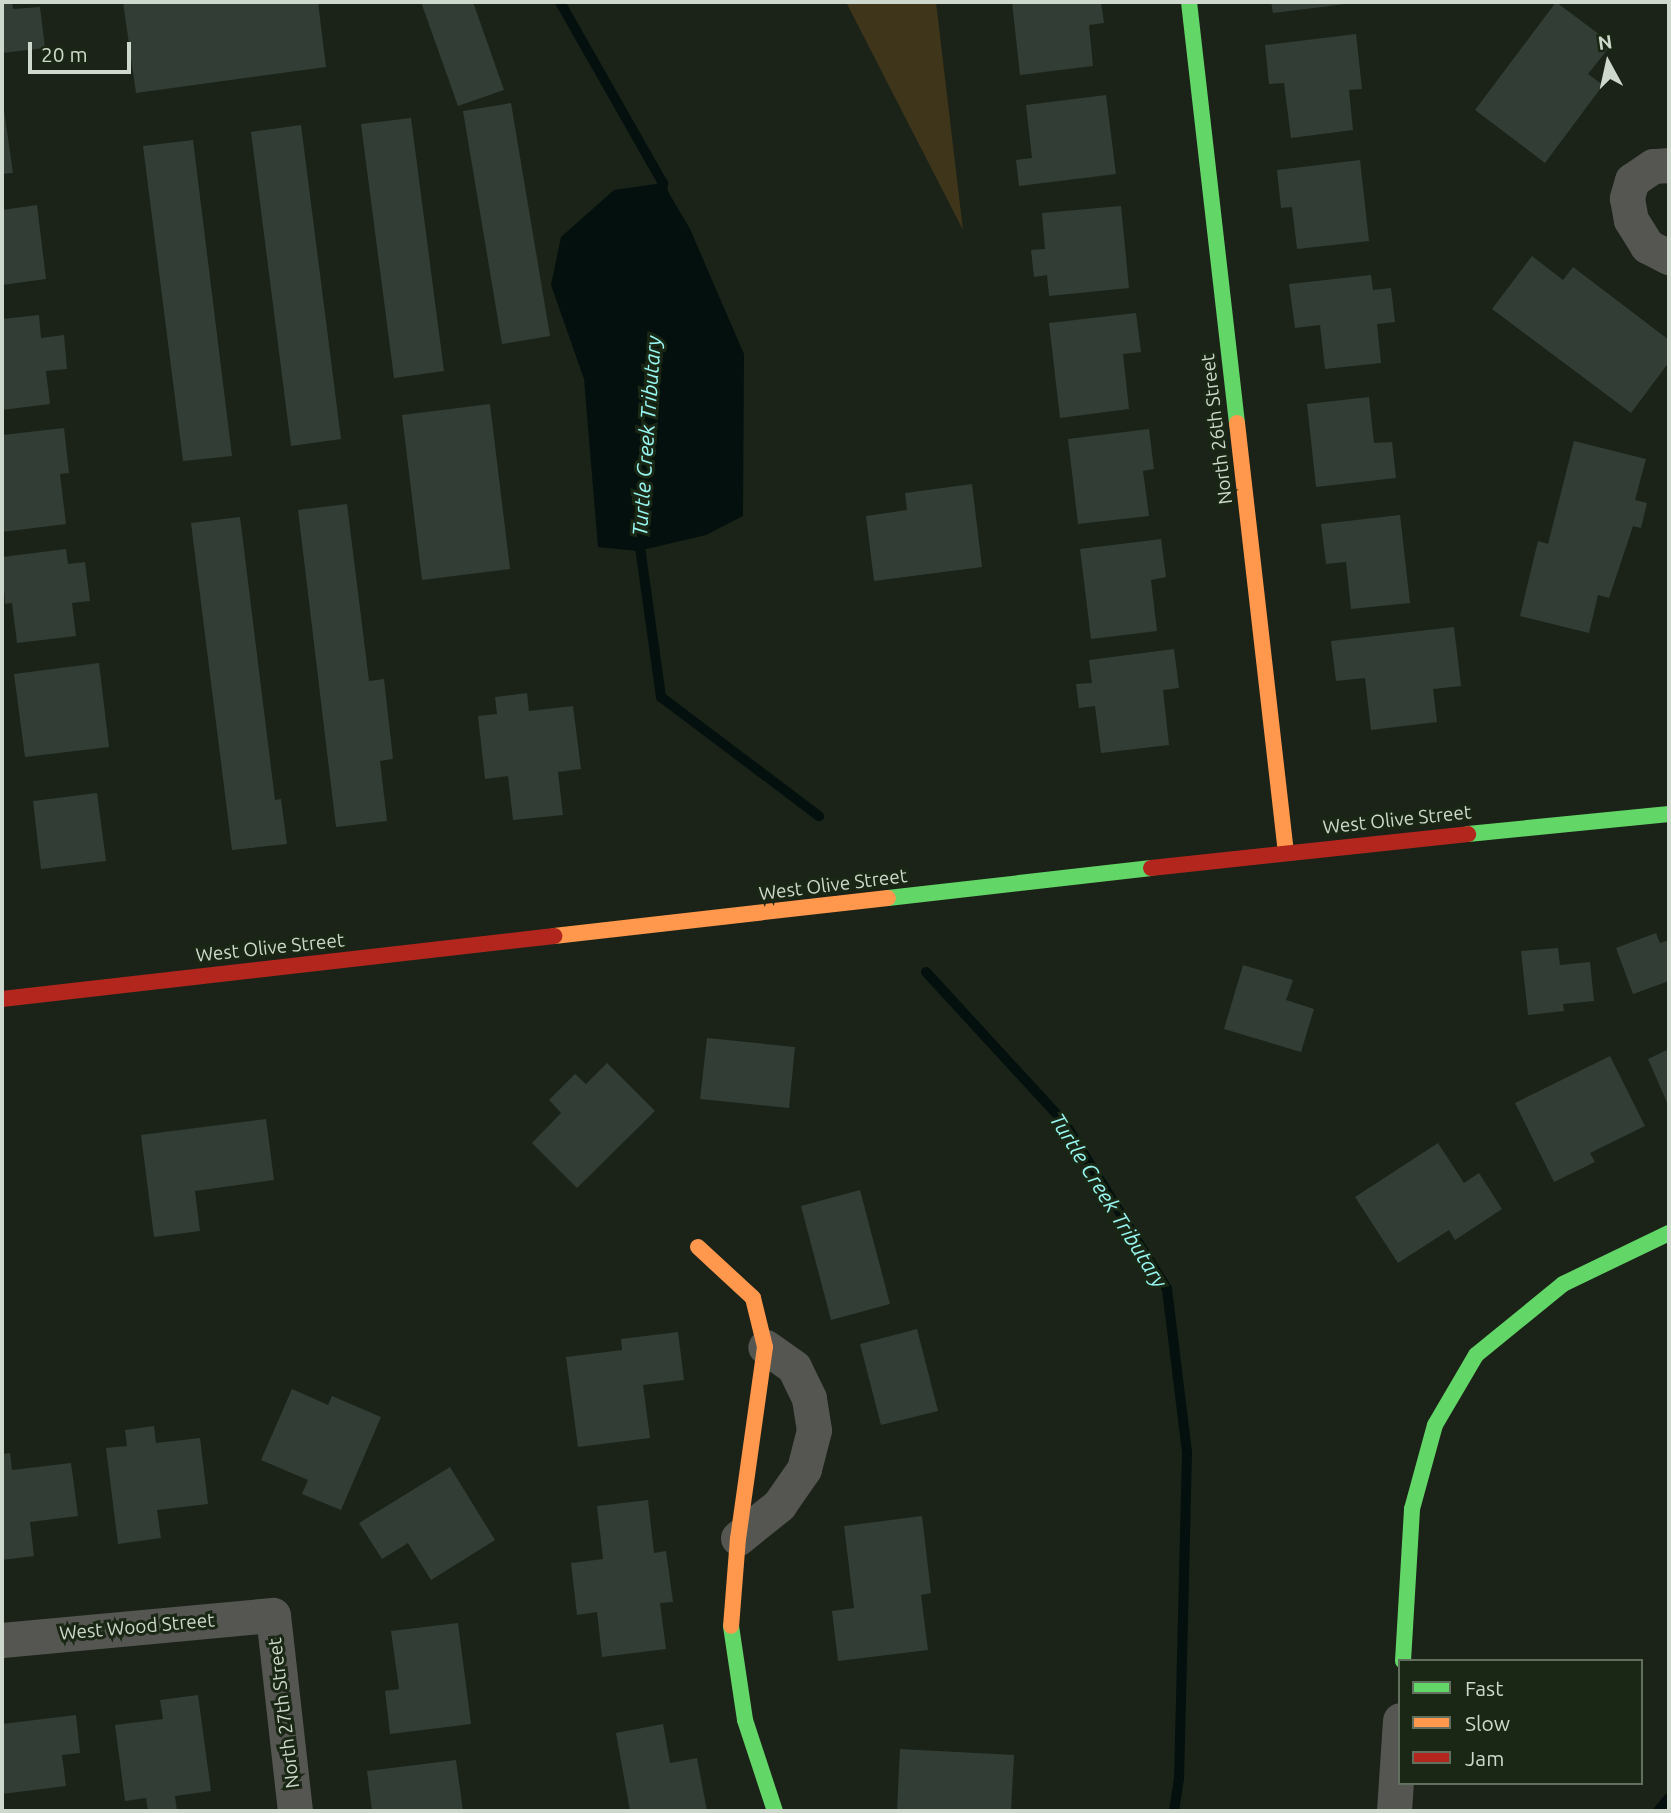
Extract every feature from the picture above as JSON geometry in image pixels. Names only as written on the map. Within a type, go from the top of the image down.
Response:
[{"type":"street","name":"North 26th Street","points":[[1189,2],[1286,852]]},
{"type":"street","points":[[1669,165],[1653,166],[1632,180],[1627,198],[1631,220],[1647,246],[1669,257]]},
{"type":"street","name":"West Olive Street","points":[[2,999],[1286,852],[1669,814]]},
{"type":"street","points":[[1403,1659],[1412,1509],[1435,1425],[1476,1355],[1563,1284],[1669,1233]]},
{"type":"street","points":[[698,1247],[753,1298],[765,1346],[738,1538],[731,1631],[745,1720],[775,1811]]},
{"type":"street","points":[[738,1538],[779,1505],[804,1469],[814,1430],[809,1398],[794,1367],[765,1346]]},
{"type":"street","name":"West Wood Street","points":[[2,1640],[273,1615]]},
{"type":"street","name":"North 27th Street","points":[[273,1615],[295,1811]]},
{"type":"street","points":[[1394,1811],[1398,1750]]},
{"type":"shaded area","points":[[846,2],[936,2],[963,230]]},
{"type":"water","points":[[663,183],[690,229],[744,354],[743,516],[706,535],[638,551],[598,547],[584,379],[551,285],[561,237],[614,190]]},
{"type":"building","points":[[2,2],[12,2],[13,9],[40,7],[45,48],[2,53]]},
{"type":"building","points":[[123,2],[318,2],[326,67],[136,93]]},
{"type":"building","points":[[421,2],[473,2],[504,90],[458,106]]},
{"type":"building","points":[[1012,2],[1101,2],[1104,23],[1089,25],[1093,66],[1020,75]]},
{"type":"building","points":[[1271,2],[1346,2],[1346,4],[1273,13]]},
{"type":"building","points":[[1556,2],[1612,44],[1588,74],[1603,85],[1545,163],[1475,110]]},
{"type":"building","points":[[1356,34],[1362,89],[1349,90],[1353,130],[1291,138],[1284,83],[1269,84],[1265,45]]},
{"type":"building","points":[[1106,95],[1116,174],[1019,186],[1016,160],[1032,158],[1026,105]]},
{"type":"building","points":[[2,96],[13,173],[2,174]]},
{"type":"building","points":[[511,103],[550,336],[502,344],[463,111]]},
{"type":"building","points":[[411,118],[444,371],[394,378],[361,124]]},
{"type":"building","points":[[301,125],[341,439],[291,446],[251,132]]},
{"type":"building","points":[[193,140],[232,456],[183,461],[143,146]]},
{"type":"building","points":[[1360,160],[1369,241],[1297,249],[1292,207],[1281,208],[1277,170]]},
{"type":"building","points":[[37,205],[46,279],[2,285],[2,210]]},
{"type":"building","points":[[1121,206],[1129,288],[1049,296],[1047,275],[1034,277],[1031,250],[1045,249],[1042,213]]},
{"type":"building","points":[[1532,256],[1563,280],[1573,267],[1669,340],[1669,362],[1631,413],[1492,309]]},
{"type":"building","points":[[1371,275],[1373,290],[1391,288],[1395,322],[1377,324],[1381,363],[1325,369],[1320,325],[1295,328],[1289,284]]},
{"type":"building","points":[[1136,313],[1141,352],[1123,354],[1129,409],[1060,418],[1049,323]]},
{"type":"building","points":[[39,315],[41,338],[64,335],[67,369],[46,371],[50,404],[2,410],[2,319]]},
{"type":"building","points":[[1369,397],[1374,443],[1392,442],[1396,478],[1316,487],[1307,404]]},
{"type":"building","points":[[490,404],[510,569],[422,580],[402,415]]},
{"type":"building","points":[[64,428],[69,473],[60,474],[66,524],[2,532],[2,435]]},
{"type":"building","points":[[1149,429],[1154,469],[1143,471],[1149,516],[1078,524],[1068,439]]},
{"type":"building","points":[[1574,441],[1646,459],[1635,500],[1647,503],[1641,528],[1633,526],[1609,598],[1598,595],[1589,633],[1520,616],[1538,541],[1548,544]]},
{"type":"building","points":[[972,484],[982,567],[874,581],[866,516],[907,510],[905,493]]},
{"type":"building","points":[[347,504],[369,681],[384,679],[393,759],[380,761],[387,821],[336,827],[298,510]]},
{"type":"building","points":[[1400,515],[1410,603],[1351,609],[1346,562],[1326,564],[1321,524]]},
{"type":"building","points":[[240,517],[275,800],[281,799],[287,844],[232,850],[191,523]]},
{"type":"building","points":[[1161,539],[1166,577],[1151,580],[1157,631],[1091,639],[1080,549]]},
{"type":"building","points":[[66,549],[68,564],[85,562],[90,601],[72,603],[76,636],[17,643],[12,603],[5,604],[2,557]]},
{"type":"building","points":[[1454,627],[1461,686],[1433,689],[1437,722],[1371,730],[1365,678],[1336,681],[1331,641]]},
{"type":"building","points":[[1174,649],[1179,688],[1163,690],[1169,745],[1101,753],[1095,706],[1079,708],[1076,684],[1092,683],[1089,660]]},
{"type":"building","points":[[99,663],[109,747],[25,757],[14,674]]},
{"type":"building","points":[[527,693],[529,711],[573,706],[581,769],[558,772],[563,815],[513,820],[508,776],[485,779],[478,716],[497,714],[495,697]]},
{"type":"building","points":[[97,793],[106,861],[41,869],[33,801]]},
{"type":"building","points":[[1656,933],[1660,943],[1669,940],[1669,981],[1633,994],[1616,948]]},
{"type":"building","points":[[1558,948],[1560,965],[1590,962],[1594,1001],[1563,1004],[1564,1011],[1528,1015],[1521,951]]},
{"type":"building","points":[[1243,965],[1293,980],[1286,1000],[1314,1009],[1301,1052],[1224,1029]]},
{"type":"building","points":[[707,1038],[795,1047],[789,1108],[700,1099]]},
{"type":"building","points":[[1669,1049],[1669,1107],[1648,1059]]},
{"type":"building","points":[[1610,1056],[1645,1126],[1590,1153],[1595,1162],[1554,1182],[1515,1103]]},
{"type":"building","points":[[607,1063],[655,1111],[577,1188],[532,1143],[561,1113],[549,1100],[575,1074],[586,1084]]},
{"type":"building","points":[[266,1119],[274,1180],[195,1191],[200,1231],[154,1237],[141,1135]]},
{"type":"building","points":[[1438,1143],[1464,1183],[1479,1173],[1502,1209],[1455,1240],[1449,1230],[1398,1263],[1355,1197]]},
{"type":"building","points":[[860,1190],[890,1304],[831,1320],[801,1206]]},
{"type":"building","points":[[917,1329],[938,1411],[881,1425],[860,1344]]},
{"type":"building","points":[[678,1332],[684,1380],[643,1385],[650,1438],[578,1447],[566,1357],[622,1350],[621,1339]]},
{"type":"building","points":[[292,1389],[328,1405],[332,1396],[381,1417],[341,1510],[302,1494],[308,1480],[261,1460]]},
{"type":"building","points":[[154,1426],[156,1443],[200,1438],[208,1504],[157,1510],[161,1538],[118,1544],[106,1448],[127,1446],[125,1430]]},
{"type":"building","points":[[10,1453],[12,1470],[71,1463],[78,1516],[30,1522],[34,1556],[2,1560],[2,1454]]},
{"type":"building","points":[[450,1467],[495,1540],[431,1580],[408,1543],[382,1559],[359,1523]]},
{"type":"building","points":[[648,1500],[654,1553],[666,1551],[673,1602],[660,1603],[666,1649],[602,1657],[597,1612],[577,1615],[571,1563],[603,1559],[597,1506]]},
{"type":"building","points":[[922,1516],[931,1593],[921,1595],[928,1650],[838,1661],[832,1611],[854,1608],[844,1526]]},
{"type":"building","points":[[458,1623],[471,1724],[390,1734],[385,1691],[399,1689],[391,1631]]},
{"type":"building","points":[[198,1695],[211,1791],[175,1796],[177,1811],[148,1811],[146,1798],[125,1801],[115,1725],[163,1719],[160,1700]]},
{"type":"building","points":[[76,1715],[80,1753],[62,1755],[66,1786],[2,1794],[2,1724]]},
{"type":"building","points":[[663,1724],[670,1763],[697,1758],[707,1811],[630,1811],[616,1733]]},
{"type":"building","points":[[900,1749],[1014,1755],[1011,1811],[897,1811]]},
{"type":"building","points":[[456,1760],[463,1811],[372,1811],[367,1771]]},
{"type":"waterway","name":"Turtle Creek Tributary","points":[[560,2],[663,183],[662,195]]},
{"type":"waterway","name":"Turtle Creek Tributary","points":[[639,540],[661,697],[819,816]]},
{"type":"waterway","name":"Turtle Creek Tributary","points":[[926,972],[1064,1122],[1167,1289],[1187,1453],[1179,1779],[1174,1811]]},
{"type":"waterway","points":[[1658,1811],[1669,1798]]},
{"type":"traffic: fast","points":[[1189,2],[1237,423]]},
{"type":"traffic: fast","points":[[1468,834],[1669,814]]},
{"type":"traffic: fast","points":[[888,898],[1151,868]]},
{"type":"traffic: fast","points":[[1403,1659],[1412,1509],[1435,1425],[1476,1355],[1563,1284],[1669,1233]]},
{"type":"traffic: fast","points":[[731,1626],[745,1720],[775,1811]]},
{"type":"traffic: slow","points":[[1237,423],[1286,852]]},
{"type":"traffic: slow","points":[[554,936],[888,898]]},
{"type":"traffic: slow","points":[[698,1247],[753,1298],[765,1347],[738,1538],[731,1626]]},
{"type":"traffic: jam","points":[[1151,868],[1468,834]]},
{"type":"traffic: jam","points":[[2,999],[554,936]]}]
